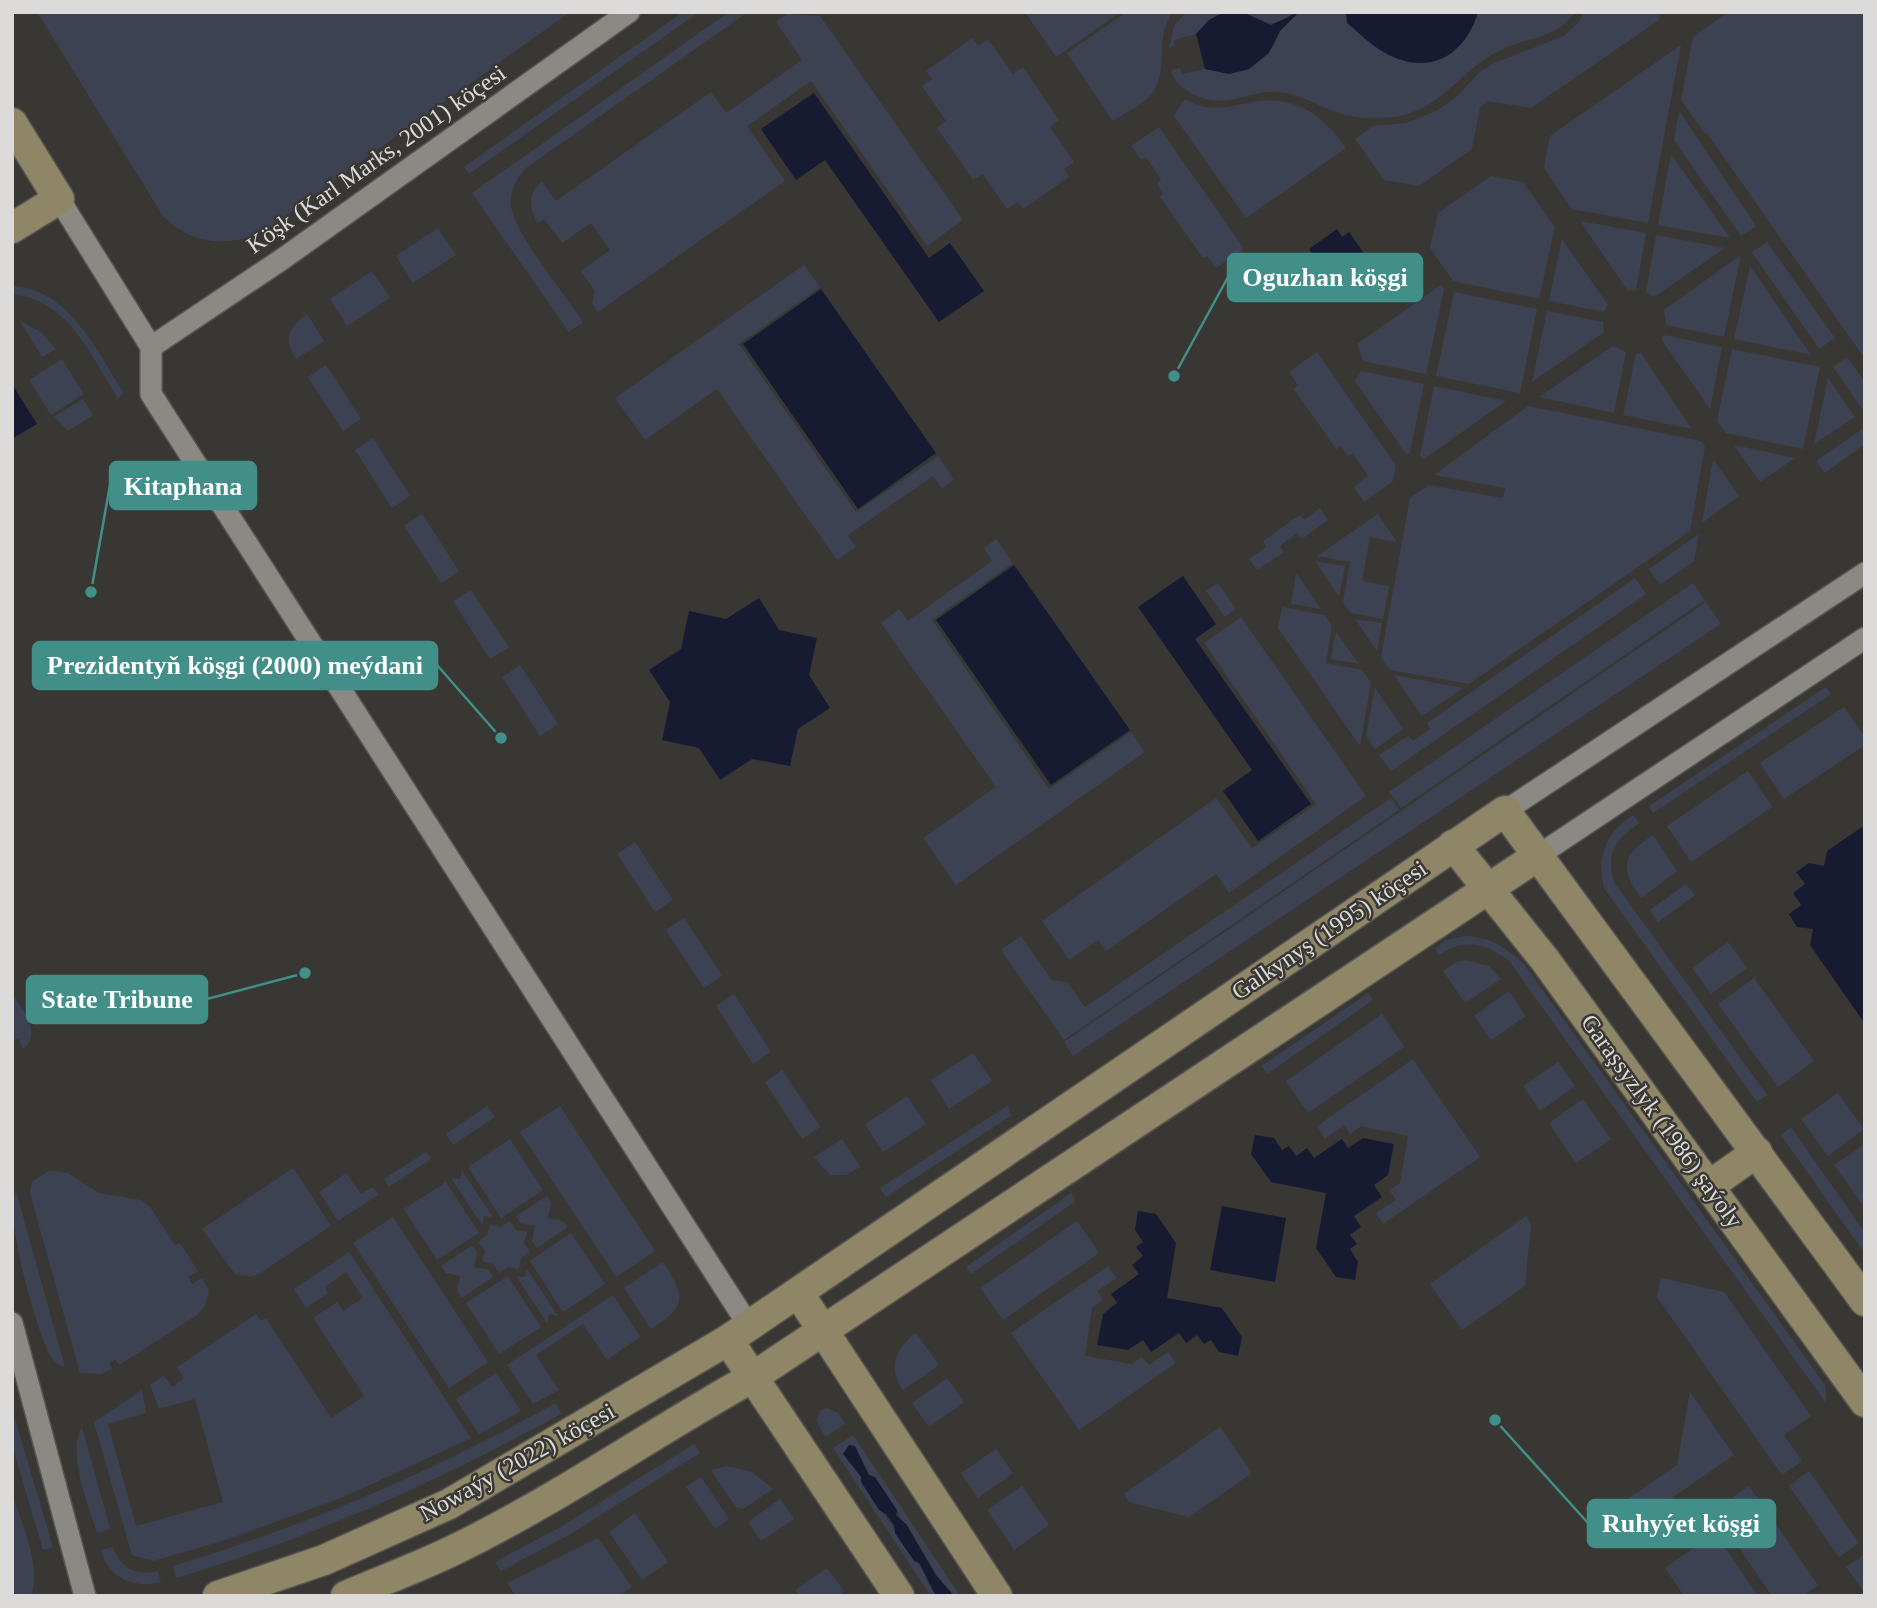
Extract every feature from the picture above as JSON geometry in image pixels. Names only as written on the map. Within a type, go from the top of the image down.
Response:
[{"type":"main road","points":[[12,123],[59,199],[12,228]]},
{"type":"main road","points":[[1505,811],[1865,1301]]},
{"type":"main road","name":"Galkynyş (1995) köçesi","points":[[799,1294],[1505,811]]},
{"type":"main road","name":"Garaşsyzlyk (1986) şaýoly","points":[[1453,845],[1545,960],[1865,1402]]},
{"type":"main road","points":[[824,1330],[1487,887],[1539,855]]},
{"type":"main road","points":[[1709,1186],[1757,1152]]},
{"type":"main road","points":[[799,1294],[997,1596]]},
{"type":"main road","name":"Nowaýy (2022) köçesi","points":[[218,1596],[324,1560],[449,1504],[799,1294]]},
{"type":"main road","name":"Nowaýy (2022) köçesi","points":[[345,1596],[457,1548],[558,1494],[666,1426],[753,1377],[824,1330]]},
{"type":"main road","points":[[738,1333],[753,1377],[899,1596]]},
{"type":"street","name":"Köşk (Karl Marks, 2001) köçesi","points":[[151,347],[281,260],[629,12]]},
{"type":"street","points":[[59,199],[151,347],[151,394],[738,1333]]},
{"type":"street","name":"Galkynyş (1995) köçesi","points":[[1505,811],[1865,573]]},
{"type":"street","points":[[1539,855],[1865,638]]},
{"type":"street","points":[[12,1323],[85,1596]]},
{"type":"shaded area","points":[[37,12],[570,12],[264,231],[237,240],[211,241],[186,233],[163,216]]},
{"type":"shaded area","points":[[683,12],[699,12],[469,174],[464,167]]},
{"type":"shaded area","points":[[729,12],[748,12],[526,168],[516,181],[511,202],[515,219],[531,249],[583,322],[569,332],[472,193]]},
{"type":"shaded area","points":[[1025,12],[1121,12],[1056,57]]},
{"type":"shaded area","points":[[1127,12],[1173,12],[1164,32],[1160,76],[1156,87],[1146,100],[1113,121],[1067,53]]},
{"type":"shaded area","points":[[1224,12],[1209,21],[1196,34],[1174,40],[1175,46],[1169,48],[1174,26],[1186,13]]},
{"type":"shaded area","points":[[1224,12],[1243,12],[1271,25],[1299,12],[1280,31],[1269,53],[1249,69],[1229,74],[1205,69],[1196,34],[1209,20]]},
{"type":"shaded area","points":[[1243,12],[1293,12],[1281,21],[1268,23]]},
{"type":"shaded area","points":[[1299,12],[1346,12],[1353,28],[1361,36],[1394,56],[1412,63],[1474,25],[1478,12],[1575,12],[1561,27],[1491,55],[1429,104],[1399,116],[1350,116],[1280,92],[1215,101],[1184,89],[1173,75],[1171,70],[1180,68],[1182,74],[1205,69],[1229,74],[1249,69],[1272,48],[1280,31]]},
{"type":"shaded area","points":[[1346,12],[1478,12],[1464,40],[1454,51],[1443,58],[1416,63],[1401,60],[1375,47],[1347,23]]},
{"type":"shaded area","points":[[1584,12],[1660,12],[1659,20],[1531,108],[1488,101],[1480,107],[1472,149],[1419,186],[1384,180],[1355,139],[1373,126],[1406,123],[1436,111],[1454,99],[1480,72],[1494,63],[1564,36],[1579,22]]},
{"type":"shaded area","points":[[1728,12],[1865,12],[1865,359],[1681,100],[1693,37]]},
{"type":"shaded area","points":[[787,14],[820,16],[963,220],[927,246],[811,81],[747,126],[785,181],[598,312],[592,303],[595,291],[581,271],[610,250],[591,223],[562,243],[544,219],[538,223],[531,207],[537,186],[542,182],[556,201],[711,92],[726,113],[802,60],[776,22]]},
{"type":"shaded area","points":[[972,38],[978,46],[988,39],[1013,74],[1023,67],[1059,120],[1050,127],[1074,162],[1064,169],[1069,177],[1023,209],[1018,202],[1007,209],[983,174],[973,180],[937,128],[946,121],[922,86],[932,79],[926,71]]},
{"type":"shaded area","points":[[1681,45],[1648,223],[1572,209],[1544,168],[1550,136]]},
{"type":"shaded area","points":[[814,93],[929,258],[950,243],[984,291],[939,322],[825,160],[796,180],[761,129]]},
{"type":"shaded area","points":[[1185,99],[1201,106],[1216,108],[1264,101],[1292,104],[1316,116],[1346,148],[1246,218],[1174,116]]},
{"type":"shaded area","points":[[1679,111],[1756,226],[1741,236],[1674,140]]},
{"type":"shaded area","points":[[1159,127],[1244,249],[1216,268],[1207,256],[1203,258],[1160,197],[1163,194],[1157,184],[1161,179],[1146,157],[1141,160],[1131,146]]},
{"type":"shaded area","points":[[1671,154],[1730,238],[1658,225]]},
{"type":"shaded area","points":[[1491,176],[1523,182],[1555,227],[1539,299],[1453,281],[1430,248],[1438,213]]},
{"type":"shaded area","points":[[1580,221],[1646,233],[1636,290],[1628,291]]},
{"type":"shaded area","points":[[438,228],[456,255],[413,283],[396,256]]},
{"type":"shaded area","points":[[1337,229],[1342,237],[1349,232],[1368,259],[1361,264],[1366,271],[1339,290],[1333,283],[1326,288],[1307,261],[1314,256],[1309,249]]},
{"type":"shaded area","points":[[1656,235],[1725,248],[1654,297],[1646,292]]},
{"type":"shaded area","points":[[1562,239],[1608,305],[1604,312],[1549,301]]},
{"type":"shaded area","points":[[1767,242],[1835,338],[1819,349],[1752,252]]},
{"type":"shaded area","points":[[1741,255],[1724,337],[1666,325],[1664,310]]},
{"type":"shaded area","points":[[804,265],[820,287],[739,344],[856,512],[938,456],[954,480],[942,488],[933,476],[848,535],[856,547],[837,560],[717,389],[645,440],[615,398]]},
{"type":"shaded area","points":[[1750,266],[1811,355],[1734,339]]},
{"type":"shaded area","points":[[372,271],[390,298],[347,326],[330,299]]},
{"type":"shaded area","points":[[1441,285],[1444,289],[1426,374],[1363,361],[1357,344]]},
{"type":"shaded area","points":[[12,286],[32,290],[50,298],[66,310],[92,341],[124,393],[118,398],[88,348],[63,318],[48,306],[31,298],[12,295]]},
{"type":"shaded area","points":[[821,289],[936,453],[858,509],[743,344]]},
{"type":"shaded area","points":[[1454,292],[1537,309],[1520,393],[1436,376]]},
{"type":"shaded area","points":[[1547,311],[1603,322],[1604,332],[1532,382]]},
{"type":"shaded area","points":[[307,314],[324,341],[296,359],[290,345],[290,334],[295,324]]},
{"type":"shaded area","points":[[20,321],[41,332],[56,349],[42,357]]},
{"type":"shaded area","points":[[1664,335],[1722,347],[1710,409],[1661,339]]},
{"type":"shaded area","points":[[1613,346],[1626,352],[1614,413],[1539,397]]},
{"type":"shaded area","points":[[1732,349],[1820,367],[1803,449],[1726,433],[1717,421]]},
{"type":"shaded area","points":[[1317,352],[1396,466],[1393,481],[1364,502],[1354,487],[1368,476],[1353,453],[1348,456],[1341,446],[1336,449],[1294,389],[1298,385],[1289,372]]},
{"type":"shaded area","points":[[1641,353],[1692,429],[1623,415],[1636,354]]},
{"type":"shaded area","points":[[1847,357],[1865,382],[1865,413],[1833,367]]},
{"type":"shaded area","points":[[62,359],[84,394],[51,415],[29,380]]},
{"type":"shaded area","points":[[326,365],[361,419],[343,431],[308,377]]},
{"type":"shaded area","points":[[1361,371],[1424,384],[1410,453],[1406,454],[1355,381]]},
{"type":"shaded area","points":[[1828,378],[1855,417],[1814,444]]},
{"type":"shaded area","points":[[12,384],[37,424],[12,439]]},
{"type":"shaded area","points":[[1434,386],[1506,401],[1424,459],[1420,456]]},
{"type":"shaded area","points":[[83,399],[93,415],[68,431],[54,417]]},
{"type":"shaded area","points":[[1528,406],[1701,441],[1705,447],[1690,531],[1469,684],[1390,670],[1381,657],[1410,498],[1429,485],[1503,498],[1505,488],[1434,475]]},
{"type":"shaded area","points":[[1865,427],[1865,444],[1825,473],[1816,461]]},
{"type":"shaded area","points":[[373,438],[410,496],[392,508],[355,450]]},
{"type":"shaded area","points":[[1734,445],[1795,458],[1760,482]]},
{"type":"shaded area","points":[[1713,459],[1739,496],[1702,523]]},
{"type":"shaded area","points":[[1320,508],[1328,520],[1302,539],[1297,533],[1280,546],[1284,552],[1257,570],[1249,559],[1266,547],[1263,541],[1300,515],[1304,520]]},
{"type":"shaded area","points":[[422,514],[459,571],[441,583],[404,526]]},
{"type":"shaded area","points":[[1378,514],[1397,542],[1370,537],[1362,581],[1389,586],[1383,619],[1351,613],[1343,602],[1350,562],[1317,556]]},
{"type":"shaded area","points":[[1699,534],[1694,561],[1660,585],[1649,569]]},
{"type":"shaded area","points":[[996,539],[1013,563],[932,620],[1049,789],[1131,732],[1145,752],[956,885],[923,838],[996,787],[881,623],[899,609],[908,621],[992,561],[984,548]]},
{"type":"shaded area","points":[[1315,561],[1345,566],[1339,597]]},
{"type":"shaded area","points":[[1014,565],[1130,730],[1051,785],[936,620]]},
{"type":"shaded area","points":[[1296,573],[1321,609],[1291,604]]},
{"type":"shaded area","points":[[1183,576],[1216,624],[1195,639],[1311,804],[1258,841],[1223,791],[1252,770],[1138,607]]},
{"type":"shaded area","points":[[1635,578],[1646,594],[1391,771],[1379,755],[1408,736],[1413,741],[1430,729],[1427,723]]},
{"type":"shaded area","points":[[1218,583],[1236,609],[1225,617],[1206,591]]},
{"type":"shaded area","points":[[1693,583],[1705,600],[1401,808],[1389,792]]},
{"type":"shaded area","points":[[471,590],[509,647],[490,659],[453,601]]},
{"type":"shaded area","points":[[759,598],[779,630],[817,638],[809,675],[830,708],[798,729],[790,766],[752,759],[720,780],[699,748],[662,740],[670,702],[649,670],[681,649],[689,611],[726,619]]},
{"type":"shaded area","points":[[1706,602],[1721,624],[1073,1056],[1064,1042]]},
{"type":"shaded area","points":[[1282,607],[1325,615],[1332,626],[1326,663],[1362,670],[1371,682],[1360,746],[1278,628]]},
{"type":"shaded area","points":[[1241,617],[1366,796],[1229,893],[1216,874],[1106,951],[1098,940],[1069,960],[1042,921],[1216,798],[1252,848],[1316,804],[1204,643]]},
{"type":"shaded area","points":[[1355,619],[1382,623],[1377,651]]},
{"type":"shaded area","points":[[1336,632],[1359,664],[1331,659]]},
{"type":"shaded area","points":[[520,665],[558,724],[540,736],[502,677]]},
{"type":"shaded area","points":[[1394,675],[1463,688],[1422,716]]},
{"type":"shaded area","points":[[1826,687],[1831,694],[1653,813],[1649,806]]},
{"type":"shaded area","points":[[1375,688],[1403,729],[1375,749],[1366,736]]},
{"type":"shaded area","points":[[1844,707],[1865,738],[1865,745],[1784,799],[1760,763]]},
{"type":"shaded area","points":[[1748,771],[1772,807],[1691,862],[1667,826]]},
{"type":"shaded area","points":[[1391,798],[1399,810],[1064,1040],[1001,950],[1021,936],[1052,980],[1067,982],[1085,1007]]},
{"type":"shaded area","points":[[1633,815],[1639,823],[1624,835],[1612,855],[1614,882],[1767,1095],[1757,1102],[1604,888],[1601,866],[1605,846],[1616,830]]},
{"type":"shaded area","points":[[1865,825],[1865,1024],[1810,945],[1813,929],[1797,927],[1789,914],[1801,905],[1793,893],[1805,884],[1796,872],[1809,863],[1824,866],[1827,851]]},
{"type":"shaded area","points":[[1653,835],[1677,871],[1641,898],[1629,878],[1627,863],[1635,849]]},
{"type":"shaded area","points":[[635,842],[673,900],[655,912],[617,854]]},
{"type":"shaded area","points":[[1686,884],[1695,895],[1658,922],[1650,910]]},
{"type":"shaded area","points":[[684,918],[722,976],[704,988],[666,930]]},
{"type":"shaded area","points":[[1465,936],[1483,938],[1499,945],[1526,967],[1825,1385],[1826,1403],[1509,961],[1492,950],[1475,945],[1457,946],[1439,955],[1435,949],[1446,940]]},
{"type":"shaded area","points":[[1728,942],[1747,968],[1711,994],[1692,968]]},
{"type":"shaded area","points":[[1467,960],[1489,966],[1501,979],[1465,1003],[1443,971],[1456,962]]},
{"type":"shaded area","points":[[1754,978],[1814,1061],[1778,1087],[1718,1004]]},
{"type":"shaded area","points":[[1509,991],[1526,1016],[1491,1040],[1474,1016]]},
{"type":"shaded area","points":[[12,993],[31,1028],[29,1043],[23,1049],[19,1039],[12,1040]]},
{"type":"shaded area","points":[[1368,993],[1373,1000],[1267,1074],[1262,1066]]},
{"type":"shaded area","points":[[734,994],[771,1052],[753,1064],[716,1006]]},
{"type":"shaded area","points":[[1382,1014],[1404,1047],[1308,1113],[1286,1081]]},
{"type":"shaded area","points":[[973,1053],[992,1081],[949,1109],[931,1080]]},
{"type":"shaded area","points":[[1413,1059],[1480,1157],[1383,1224],[1376,1213],[1396,1200],[1389,1190],[1400,1183],[1408,1136],[1361,1126],[1350,1134],[1344,1125],[1325,1139],[1317,1126]]},
{"type":"shaded area","points":[[1558,1062],[1575,1086],[1540,1111],[1523,1086]]},
{"type":"shaded area","points":[[782,1070],[820,1127],[802,1139],[765,1082]]},
{"type":"shaded area","points":[[1838,1093],[1864,1129],[1828,1156],[1801,1119]]},
{"type":"shaded area","points":[[907,1096],[926,1124],[883,1152],[865,1124]]},
{"type":"shaded area","points":[[1583,1099],[1611,1139],[1576,1163],[1549,1123]]},
{"type":"shaded area","points":[[487,1106],[495,1117],[453,1145],[446,1134]]},
{"type":"shaded area","points":[[560,1106],[655,1251],[616,1277],[520,1132]]},
{"type":"shaded area","points":[[1007,1106],[1012,1115],[886,1197],[880,1188]]},
{"type":"shaded area","points":[[1791,1127],[1865,1233],[1865,1254],[1781,1135]]},
{"type":"shaded area","points":[[1255,1135],[1274,1138],[1282,1150],[1289,1146],[1296,1156],[1307,1148],[1314,1158],[1342,1139],[1348,1148],[1363,1138],[1394,1144],[1388,1175],[1374,1185],[1382,1197],[1354,1216],[1361,1227],[1350,1235],[1357,1244],[1350,1249],[1358,1262],[1355,1280],[1336,1277],[1316,1248],[1326,1193],[1271,1182],[1251,1154]]},
{"type":"shaded area","points":[[510,1139],[543,1190],[501,1218],[468,1167]]},
{"type":"shaded area","points":[[842,1139],[860,1167],[846,1175],[830,1175],[814,1157]]},
{"type":"shaded area","points":[[1865,1144],[1865,1208],[1834,1165]]},
{"type":"shaded area","points":[[426,1152],[431,1159],[389,1187],[384,1179]]},
{"type":"shaded area","points":[[293,1168],[331,1226],[259,1274],[250,1277],[235,1274],[202,1229]]},
{"type":"shaded area","points":[[50,1170],[68,1173],[99,1193],[141,1200],[150,1207],[175,1245],[180,1243],[198,1271],[188,1277],[192,1284],[202,1278],[209,1290],[205,1306],[197,1315],[119,1365],[115,1359],[109,1363],[112,1369],[101,1374],[80,1373],[30,1193],[32,1182]]},
{"type":"shaded area","points":[[462,1171],[493,1217],[484,1216],[482,1225],[451,1178],[460,1179]]},
{"type":"shaded area","points":[[346,1173],[361,1194],[373,1187],[378,1195],[338,1221],[319,1192]]},
{"type":"shaded area","points":[[446,1182],[479,1233],[437,1260],[404,1209]]},
{"type":"shaded area","points":[[16,1191],[65,1367],[49,1354],[30,1297],[17,1245],[13,1203]]},
{"type":"shaded area","points":[[1071,1193],[1076,1201],[971,1274],[966,1267]]},
{"type":"shaded area","points":[[547,1196],[551,1203],[548,1218],[563,1221],[568,1227],[537,1248],[532,1241],[535,1226],[520,1223],[516,1216]]},
{"type":"shaded area","points":[[1222,1206],[1286,1218],[1275,1282],[1210,1270]]},
{"type":"shaded area","points":[[1138,1211],[1156,1214],[1176,1243],[1167,1298],[1222,1308],[1242,1337],[1238,1356],[1219,1352],[1211,1340],[1204,1344],[1197,1335],[1186,1343],[1179,1333],[1151,1352],[1143,1340],[1128,1350],[1097,1345],[1103,1314],[1117,1303],[1111,1294],[1139,1274],[1132,1265],[1143,1256],[1136,1247],[1143,1242],[1135,1230]]},
{"type":"shaded area","points":[[1526,1216],[1531,1224],[1525,1286],[1462,1330],[1430,1284]]},
{"type":"shaded area","points":[[393,1217],[488,1362],[449,1388],[353,1243]]},
{"type":"shaded area","points":[[510,1221],[516,1230],[527,1232],[524,1243],[530,1252],[521,1258],[519,1269],[508,1267],[499,1273],[493,1264],[482,1261],[485,1251],[478,1242],[487,1235],[490,1225],[501,1227]]},
{"type":"shaded area","points":[[1077,1221],[1099,1253],[1003,1320],[980,1288]]},
{"type":"shaded area","points":[[571,1233],[605,1284],[563,1312],[530,1261]]},
{"type":"shaded area","points":[[472,1245],[477,1252],[474,1267],[489,1270],[493,1277],[462,1298],[457,1291],[460,1276],[446,1273],[441,1266]]},
{"type":"shaded area","points":[[349,1252],[471,1438],[346,1496],[229,1539],[153,1561],[132,1555],[94,1422],[142,1390],[146,1413],[108,1424],[136,1526],[223,1502],[195,1399],[159,1409],[150,1385],[164,1375],[172,1387],[184,1378],[177,1367],[256,1314],[261,1321],[266,1318],[331,1418],[364,1396],[313,1318],[337,1302],[343,1311],[363,1298],[346,1272],[325,1287],[328,1293],[306,1308],[294,1289]]},
{"type":"shaded area","points":[[663,1262],[676,1284],[679,1300],[671,1314],[651,1329],[624,1288]]},
{"type":"shaded area","points":[[1108,1266],[1117,1278],[1097,1291],[1103,1300],[1092,1308],[1085,1356],[1132,1364],[1142,1357],[1149,1365],[1168,1352],[1176,1363],[1079,1430],[1011,1333]]},
{"type":"shaded area","points":[[527,1269],[558,1316],[549,1314],[547,1323],[516,1276],[525,1277]]},
{"type":"shaded area","points":[[508,1276],[541,1327],[499,1354],[466,1303]]},
{"type":"shaded area","points":[[1661,1278],[1724,1292],[1811,1416],[1784,1435],[1802,1461],[1782,1475],[1657,1297]]},
{"type":"shaded area","points":[[613,1295],[640,1337],[607,1360],[583,1324],[536,1355],[559,1390],[533,1404],[507,1365]]},
{"type":"shaded area","points":[[916,1333],[939,1365],[903,1390],[895,1373],[896,1358],[903,1345]]},
{"type":"shaded area","points":[[496,1373],[521,1411],[479,1434],[456,1399]]},
{"type":"shaded area","points":[[947,1378],[964,1402],[929,1427],[912,1403]]},
{"type":"shaded area","points":[[1690,1392],[1734,1455],[1640,1520],[1626,1500],[1677,1465]]},
{"type":"shaded area","points":[[556,1403],[561,1414],[421,1485],[276,1545],[176,1578],[173,1566],[273,1533],[369,1495],[462,1452]]},
{"type":"shaded area","points":[[827,1408],[838,1413],[845,1424],[825,1437],[816,1420],[821,1410]]},
{"type":"shaded area","points":[[12,1409],[53,1547],[43,1550],[12,1445]]},
{"type":"shaded area","points":[[82,1427],[110,1529],[97,1533],[80,1479],[76,1451]]},
{"type":"shaded area","points":[[1220,1427],[1252,1473],[1189,1517],[1129,1502],[1124,1494]]},
{"type":"shaded area","points":[[853,1435],[960,1596],[954,1596],[936,1575],[907,1524],[902,1523],[897,1510],[869,1475],[852,1445],[851,1461],[861,1477],[861,1482],[927,1575],[926,1580],[936,1596],[931,1596],[833,1448]]},
{"type":"shaded area","points":[[694,1444],[700,1453],[567,1536],[501,1571],[495,1562],[562,1526]]},
{"type":"shaded area","points":[[849,1445],[855,1446],[869,1475],[875,1477],[897,1510],[896,1515],[906,1524],[936,1575],[954,1596],[936,1596],[919,1563],[914,1561],[895,1533],[894,1525],[886,1514],[879,1510],[861,1482],[861,1477],[843,1454]]},
{"type":"shaded area","points":[[996,1449],[1013,1473],[978,1498],[961,1473]]},
{"type":"shaded area","points":[[726,1466],[752,1472],[773,1489],[743,1509],[736,1507],[711,1470]]},
{"type":"shaded area","points":[[1809,1471],[1859,1543],[1839,1557],[1789,1486]]},
{"type":"shaded area","points":[[701,1477],[729,1519],[715,1529],[686,1487]]},
{"type":"shaded area","points":[[1022,1486],[1049,1525],[1014,1550],[987,1510]]},
{"type":"shaded area","points":[[1749,1486],[1818,1585],[1803,1596],[1772,1596],[1714,1511]]},
{"type":"shaded area","points":[[12,1493],[32,1558],[34,1584],[31,1596],[12,1596]]},
{"type":"shaded area","points":[[780,1499],[794,1519],[761,1541],[748,1522]]},
{"type":"shaded area","points":[[635,1513],[668,1562],[642,1580],[609,1532]]},
{"type":"shaded area","points":[[1715,1533],[1758,1596],[1684,1596],[1665,1568]]},
{"type":"shaded area","points":[[598,1538],[632,1587],[619,1596],[516,1596],[507,1583]]},
{"type":"shaded area","points":[[113,1547],[125,1566],[142,1572],[157,1571],[161,1582],[132,1583],[116,1575],[101,1550]]},
{"type":"shaded area","points":[[1865,1554],[1865,1594],[1846,1567]]},
{"type":"shaded area","points":[[827,1568],[844,1591],[838,1596],[799,1596],[795,1590]]},
{"type":"place","name":"Oguzhan köşgi","points":[[1174,376]]},
{"type":"place","name":"Kitaphana","points":[[91,592]]},
{"type":"place","name":"Prezidentyň köşgi (2000) meýdani","points":[[501,738]]},
{"type":"place","name":"State Tribune","points":[[305,973]]},
{"type":"place","name":"Ruhyýet köşgi","points":[[1495,1420]]}]
